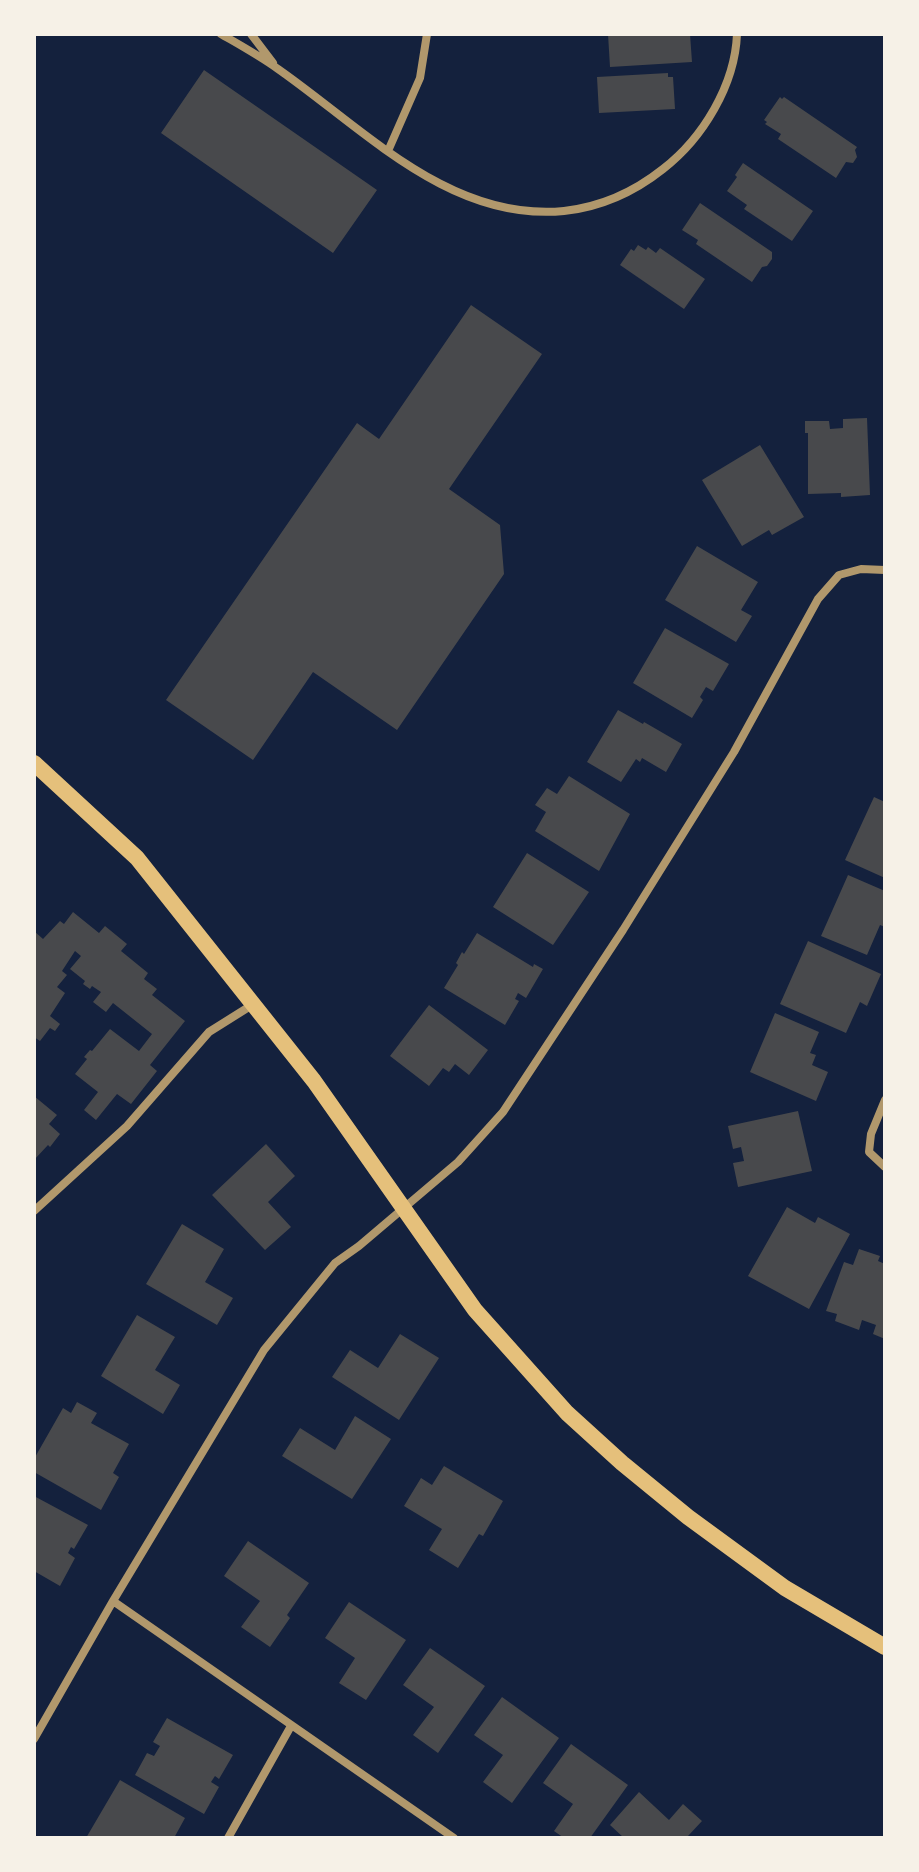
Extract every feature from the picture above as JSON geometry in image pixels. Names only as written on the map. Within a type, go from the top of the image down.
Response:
[{"type":"main road","points":[[34,763],[137,858],[314,1081],[475,1310],[567,1413],[688,1517],[785,1588],[885,1647]]},
{"type":"street","points":[[221,34],[276,67],[431,180],[468,198],[505,209],[545,213],[583,209],[620,196],[676,159],[698,134],[715,106],[728,77],[737,34]]},
{"type":"street","points":[[251,34],[276,67]]},
{"type":"street","points":[[388,151],[420,78],[427,34]]},
{"type":"street","points":[[34,1739],[264,1350],[335,1263],[458,1162],[503,1112],[623,930],[734,752],[818,599],[839,575],[861,569],[885,570]]},
{"type":"street","points":[[34,1211],[127,1126],[209,1032],[252,1005]]},
{"type":"street","points":[[885,1100],[871,1134],[869,1152],[885,1167]]},
{"type":"street","points":[[113,1601],[454,1838]]},
{"type":"street","points":[[228,1838],[291,1726]]},
{"type":"building","points":[[608,34],[690,34],[692,62],[610,67]]},
{"type":"building","points":[[204,70],[377,190],[333,253],[161,133]]},
{"type":"building","points":[[668,73],[668,77],[673,77],[675,109],[599,113],[597,77]]},
{"type":"building","points":[[780,97],[857,147],[857,157],[853,163],[846,162],[836,178],[778,139],[781,134],[765,124],[767,122],[764,120]]},
{"type":"building","points":[[743,163],[813,211],[792,241],[744,209],[747,205],[727,191]]},
{"type":"building","points":[[700,203],[772,252],[772,259],[752,282],[696,244],[698,240],[682,230]]},
{"type":"building","points":[[638,245],[656,253],[660,248],[705,279],[684,309],[620,265],[631,249],[634,251]]},
{"type":"building","points":[[471,305],[542,354],[449,489],[500,525],[504,574],[397,730],[313,672],[253,760],[166,700],[357,423],[379,439]]},
{"type":"building","points":[[867,418],[870,495],[841,497],[841,493],[808,494],[808,433],[805,433],[805,421],[829,421],[830,429],[843,428],[843,419]]},
{"type":"building","points":[[760,445],[804,517],[772,535],[769,530],[742,546],[702,480]]},
{"type":"building","points":[[697,546],[758,582],[741,610],[752,616],[736,642],[665,600]]},
{"type":"building","points":[[665,628],[729,664],[713,691],[706,687],[700,697],[703,700],[692,718],[633,683]]},
{"type":"building","points":[[618,710],[682,744],[666,772],[642,758],[640,762],[636,759],[621,782],[587,762]]},
{"type":"building","points":[[569,776],[630,814],[599,871],[535,831],[546,812],[535,805],[547,788],[557,794]]},
{"type":"building","points":[[874,797],[885,802],[885,878],[845,860]]},
{"type":"building","points":[[527,853],[589,892],[553,945],[493,907]]},
{"type":"building","points":[[848,875],[885,891],[885,927],[880,925],[867,955],[821,936]]},
{"type":"building","points":[[73,912],[99,933],[105,926],[127,944],[121,951],[148,973],[144,979],[157,989],[152,995],[185,1021],[150,1065],[157,1071],[131,1104],[117,1094],[96,1120],[84,1110],[98,1092],[75,1074],[87,1059],[84,1057],[110,1029],[139,1051],[152,1034],[113,1003],[106,1012],[93,1002],[101,992],[83,984],[85,981],[70,969],[81,956],[75,951],[62,971],[67,975],[57,987],[65,993],[50,1016],[60,1024],[55,1031],[50,1028],[40,1041],[34,1037],[34,931],[43,939],[60,921],[64,924]]},
{"type":"building","points":[[477,933],[533,967],[534,964],[543,969],[526,998],[518,993],[515,999],[519,1001],[505,1025],[444,988],[462,952],[464,954]]},
{"type":"building","points":[[808,941],[881,974],[867,1006],[860,1002],[846,1033],[780,1004]]},
{"type":"building","points":[[429,1005],[488,1050],[469,1075],[455,1064],[449,1072],[443,1068],[429,1086],[390,1056]]},
{"type":"building","points":[[775,1013],[819,1032],[810,1053],[816,1055],[812,1065],[828,1072],[816,1101],[750,1072]]},
{"type":"building","points":[[34,1096],[57,1115],[49,1124],[60,1134],[34,1160]]},
{"type":"building","points":[[798,1111],[812,1171],[738,1187],[733,1163],[744,1161],[741,1147],[733,1149],[728,1126]]},
{"type":"building","points":[[266,1144],[295,1176],[268,1202],[291,1227],[265,1250],[212,1195]]},
{"type":"building","points":[[787,1207],[815,1223],[818,1217],[850,1234],[809,1309],[748,1276]]},
{"type":"building","points":[[182,1224],[224,1249],[205,1282],[233,1298],[217,1325],[146,1284]]},
{"type":"building","points":[[859,1249],[880,1256],[878,1261],[885,1264],[885,1339],[873,1334],[876,1325],[862,1320],[859,1330],[835,1321],[837,1314],[826,1311],[844,1262],[853,1265]]},
{"type":"building","points":[[137,1315],[175,1337],[155,1370],[180,1385],[163,1414],[101,1376]]},
{"type":"building","points":[[400,1334],[439,1358],[399,1420],[332,1377],[350,1350],[378,1368]]},
{"type":"building","points":[[77,1402],[97,1413],[91,1423],[129,1444],[113,1473],[119,1477],[101,1510],[34,1472],[34,1459],[63,1408],[71,1413]]},
{"type":"building","points":[[355,1416],[391,1439],[352,1499],[282,1456],[300,1428],[335,1450]]},
{"type":"building","points":[[444,1466],[503,1501],[483,1536],[479,1534],[458,1568],[429,1550],[442,1529],[404,1506],[421,1478],[432,1485]]},
{"type":"building","points":[[34,1496],[88,1525],[74,1549],[71,1547],[68,1553],[75,1558],[60,1586],[34,1571]]},
{"type":"building","points":[[248,1541],[309,1583],[270,1647],[241,1627],[260,1601],[224,1576]]},
{"type":"building","points":[[349,1602],[406,1640],[366,1700],[339,1683],[355,1658],[325,1638]]},
{"type":"building","points":[[430,1648],[485,1686],[438,1753],[413,1735],[434,1707],[403,1685]]},
{"type":"building","points":[[502,1697],[559,1738],[512,1803],[483,1782],[503,1755],[474,1735]]},
{"type":"building","points":[[167,1718],[233,1755],[219,1779],[215,1776],[211,1782],[219,1787],[204,1814],[135,1775],[147,1753],[154,1756],[160,1746],[153,1742]]},
{"type":"building","points":[[571,1744],[628,1785],[590,1838],[564,1838],[554,1831],[573,1804],[543,1783]]},
{"type":"building","points":[[120,1780],[185,1818],[174,1838],[86,1838]]},
{"type":"building","points":[[639,1792],[669,1820],[683,1804],[702,1821],[688,1836],[690,1838],[624,1838],[610,1825]]}]
